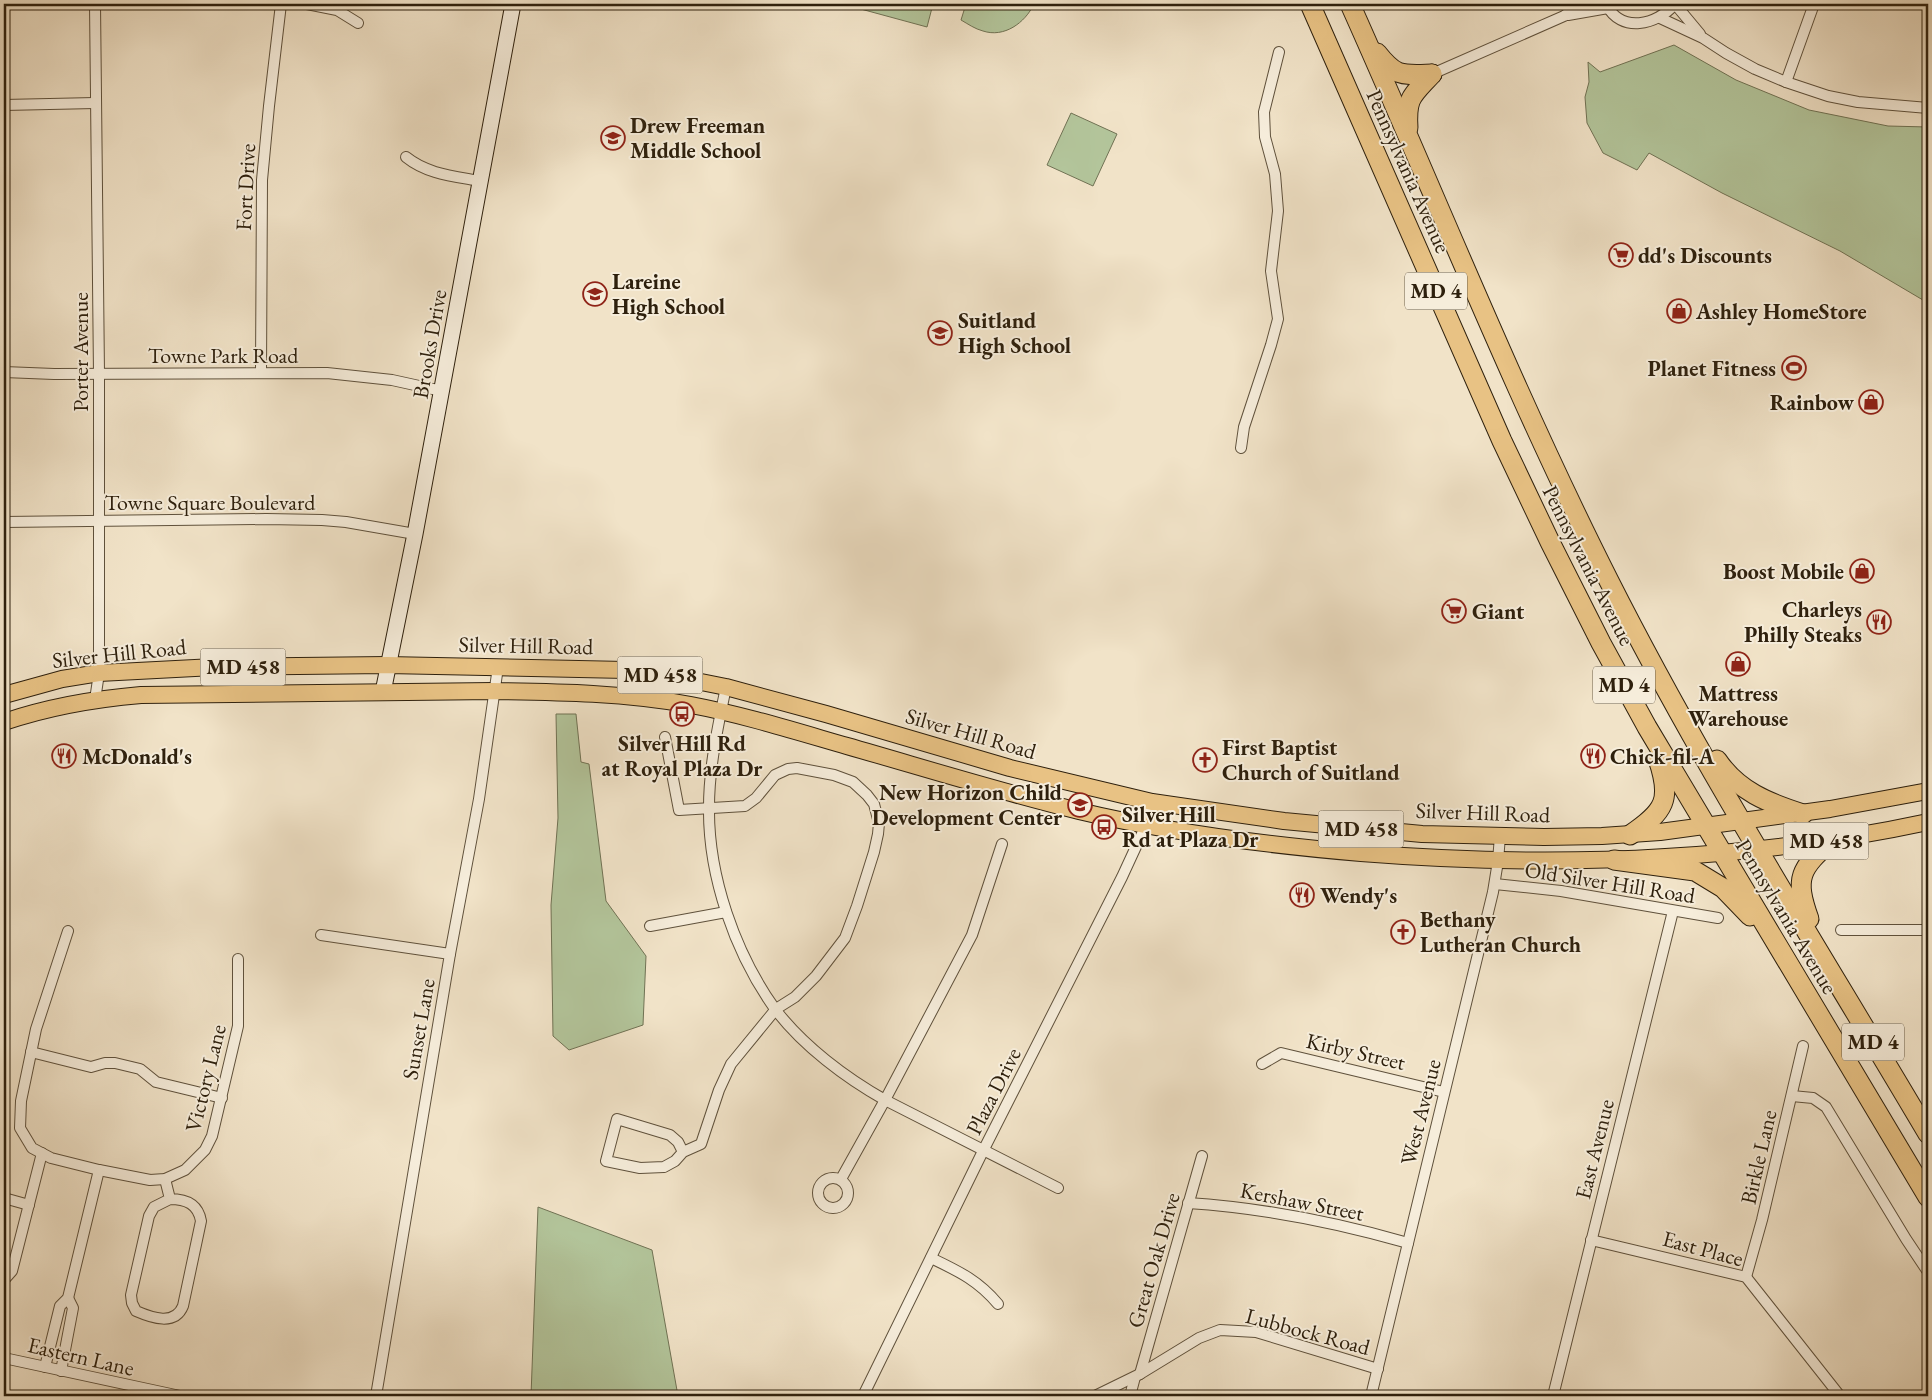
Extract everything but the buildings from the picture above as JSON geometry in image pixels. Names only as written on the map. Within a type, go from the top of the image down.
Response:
[{"type":"highway","name":"Pennsylvania Avenue","points":[[1310,4],[1514,466],[1571,584],[1647,727],[1928,1196]]},
{"type":"highway","name":"Pennsylvania Avenue","points":[[1350,4],[1544,447],[1610,583],[1672,698],[1758,848],[1928,1134]]},
{"type":"highway","points":[[1365,38],[1387,66],[1395,72],[1406,75],[1432,74]]},
{"type":"highway","points":[[1408,137],[1408,103],[1432,74]]},
{"type":"highway","points":[[1672,698],[1702,735],[1723,768],[1741,786],[1768,802],[1803,814]]},
{"type":"highway","points":[[1630,834],[1652,817],[1661,806],[1665,795],[1665,783],[1647,727]]},
{"type":"highway","points":[[1822,956],[1804,904],[1800,882],[1807,865],[1832,840]]},
{"type":"highway","points":[[1614,860],[1688,869],[1702,874],[1729,893],[1772,938]]},
{"type":"main road","name":"Silver Hill Road","points":[[4,695],[62,679],[99,673],[214,667],[387,665],[626,670],[726,687],[1010,768],[1152,802],[1310,824],[1413,833],[1500,836],[1630,834],[1706,827],[1803,814],[1928,791]]},
{"type":"main road","name":"Silver Hill Road","points":[[4,722],[52,708],[95,700],[141,695],[494,691],[623,696],[721,711],[1000,790],[1080,811],[1146,825],[1242,840],[1335,851],[1415,857],[1498,861],[1614,860],[1722,852],[1832,840],[1928,822]]},
{"type":"street","name":"Porter Avenue","points":[[94,4],[99,374],[99,673],[95,700]]},
{"type":"street","name":"Fort Drive","points":[[261,372],[262,180],[281,4]]},
{"type":"street","points":[[307,4],[330,8],[343,13],[358,23]]},
{"type":"street","name":"Brooks Drive","points":[[383,692],[415,534],[513,4]]},
{"type":"street","points":[[1432,74],[1564,16],[1582,4]]},
{"type":"street","points":[[1564,16],[1607,6],[1618,17],[1629,22],[1643,23],[1660,18],[1675,4],[1703,38]]},
{"type":"street","points":[[1786,82],[1814,4]]},
{"type":"street","points":[[1660,18],[1703,38],[1755,69],[1786,82],[1828,96],[1858,102],[1928,108]]},
{"type":"street","points":[[1241,448],[1244,427],[1278,318],[1271,272],[1278,211],[1275,174],[1265,137],[1264,112],[1279,52]]},
{"type":"street","points":[[4,105],[95,103]]},
{"type":"street","points":[[406,157],[415,165],[428,171],[480,181]]},
{"type":"street","name":"Towne Park Road","points":[[4,372],[99,374],[261,372],[358,375],[405,382],[442,391]]},
{"type":"street","name":"Towne Square Boulevard","points":[[4,522],[322,520],[346,522],[415,534]]},
{"type":"street","name":"Sunset Lane","points":[[376,1396],[450,954],[479,799],[498,667]]},
{"type":"street","points":[[726,687],[712,764],[709,807],[714,860],[726,912],[741,949],[776,1009],[824,1059],[858,1084],[885,1100],[1058,1188]]},
{"type":"street","points":[[665,737],[679,810],[744,806],[756,798],[775,775],[788,769],[797,768],[834,775],[853,782],[867,795],[876,809],[879,823],[878,834],[857,906],[845,938],[816,976],[795,997],[776,1009],[731,1064],[701,1144],[683,1152],[675,1161],[664,1167],[630,1167],[606,1161],[617,1119],[670,1135],[678,1142],[683,1152]]},
{"type":"street","name":"Plaza Drive","points":[[863,1396],[984,1149],[1095,931],[1146,825],[1152,802]]},
{"type":"street","name":"West Avenue","points":[[1371,1396],[1495,884],[1500,836]]},
{"type":"street","points":[[841,1180],[972,935],[1002,844]]},
{"type":"street","name":"Old Silver Hill Road","points":[[1495,884],[1561,891],[1718,918]]},
{"type":"street","name":"East Avenue","points":[[1553,1396],[1590,1240],[1673,911]]},
{"type":"street","points":[[650,926],[726,912]]},
{"type":"street","points":[[1841,930],[1928,930]]},
{"type":"street","name":"Victory Lane","points":[[68,931],[36,1029],[21,1101],[20,1128],[32,1148],[51,1158],[136,1178],[165,1178],[186,1170],[205,1150],[212,1136],[238,1026],[238,959]]},
{"type":"street","points":[[321,936],[450,954]]},
{"type":"street","name":"Birkle Lane","points":[[1746,1277],[1762,1220],[1804,1046]]},
{"type":"street","points":[[32,1052],[91,1067],[115,1063],[140,1068],[156,1082],[222,1098]]},
{"type":"street","name":"Kirby Street","points":[[1262,1064],[1280,1053],[1444,1092]]},
{"type":"street","points":[[1792,1096],[1813,1098],[1826,1107],[1928,1272]]},
{"type":"street","points":[[4,1280],[12,1271],[42,1153]]},
{"type":"street","name":"Great Oak Drive","points":[[1130,1396],[1138,1375],[1202,1156]]},
{"type":"street","points":[[45,1367],[60,1306],[68,1298],[99,1170]]},
{"type":"street","points":[[165,1178],[170,1199]]},
{"type":"street","points":[[4,1198],[29,1205]]},
{"type":"street","points":[[170,1199],[180,1199],[196,1206],[200,1213],[201,1221],[183,1306],[180,1313],[169,1319],[161,1319],[136,1311],[132,1304],[131,1296],[149,1216],[154,1207],[160,1202],[170,1199]]},
{"type":"street","name":"Kershaw Street","points":[[1188,1203],[1236,1206],[1290,1214],[1408,1242]]},
{"type":"street","name":"East Place","points":[[1590,1240],[1746,1277],[1840,1396]]},
{"type":"street","points":[[930,1258],[977,1282],[987,1290],[998,1304]]},
{"type":"street","points":[[61,1371],[73,1308],[68,1298]]},
{"type":"street","name":"Lubbock Road","points":[[1094,1396],[1138,1375],[1199,1338],[1220,1330],[1256,1332],[1378,1370]]},
{"type":"street","name":"Eastern Lane","points":[[4,1358],[180,1396]]},
{"type":"green space","points":[[846,4],[933,4],[927,27]]},
{"type":"green space","points":[[966,4],[1034,4],[1019,23],[1006,31],[991,33],[977,29],[961,20]]},
{"type":"green space","points":[[1674,45],[1736,80],[1809,110],[1888,126],[1928,127],[1928,303],[1840,251],[1722,193],[1649,153],[1637,170],[1603,153],[1587,123],[1585,97],[1589,82],[1588,62],[1600,72]]},
{"type":"green space","points":[[1071,113],[1117,134],[1093,186],[1047,165]]},
{"type":"green space","points":[[556,714],[576,714],[581,762],[589,764],[606,901],[646,956],[643,1025],[569,1050],[553,1036],[551,905],[558,818]]},
{"type":"green space","points":[[538,1207],[652,1250],[678,1396],[531,1396]]},
{"type":"place","name":"Drew Freeman Middle School","points":[[613,138]]},
{"type":"place","name":"dd's Discounts","points":[[1621,255]]},
{"type":"place","name":"Lareine High School","points":[[595,294]]},
{"type":"place","name":"Ashley HomeStore","points":[[1679,311]]},
{"type":"place","name":"Suitland High School","points":[[940,333]]},
{"type":"place","name":"Planet Fitness","points":[[1794,368]]},
{"type":"place","name":"Rainbow","points":[[1871,402]]},
{"type":"place","name":"Boost Mobile","points":[[1862,571]]},
{"type":"place","name":"Giant","points":[[1454,611]]},
{"type":"place","name":"Charleys Philly Steaks","points":[[1879,622]]},
{"type":"place","name":"Mattress Warehouse","points":[[1738,664]]},
{"type":"place","name":"Silver Hill Rd at Royal Plaza Dr","points":[[682,714]]},
{"type":"place","name":"McDonald's","points":[[64,756]]},
{"type":"place","name":"Chick-fil-A","points":[[1593,756]]},
{"type":"place","name":"First Baptist Church of Suitland","points":[[1205,760]]},
{"type":"place","name":"New Horizon Child Development Center","points":[[1080,805]]},
{"type":"place","name":"Silver Hill Rd at Plaza Dr","points":[[1104,827]]},
{"type":"place","name":"Wendy's","points":[[1302,895]]},
{"type":"place","name":"Bethany Lutheran Church","points":[[1403,932]]}]
